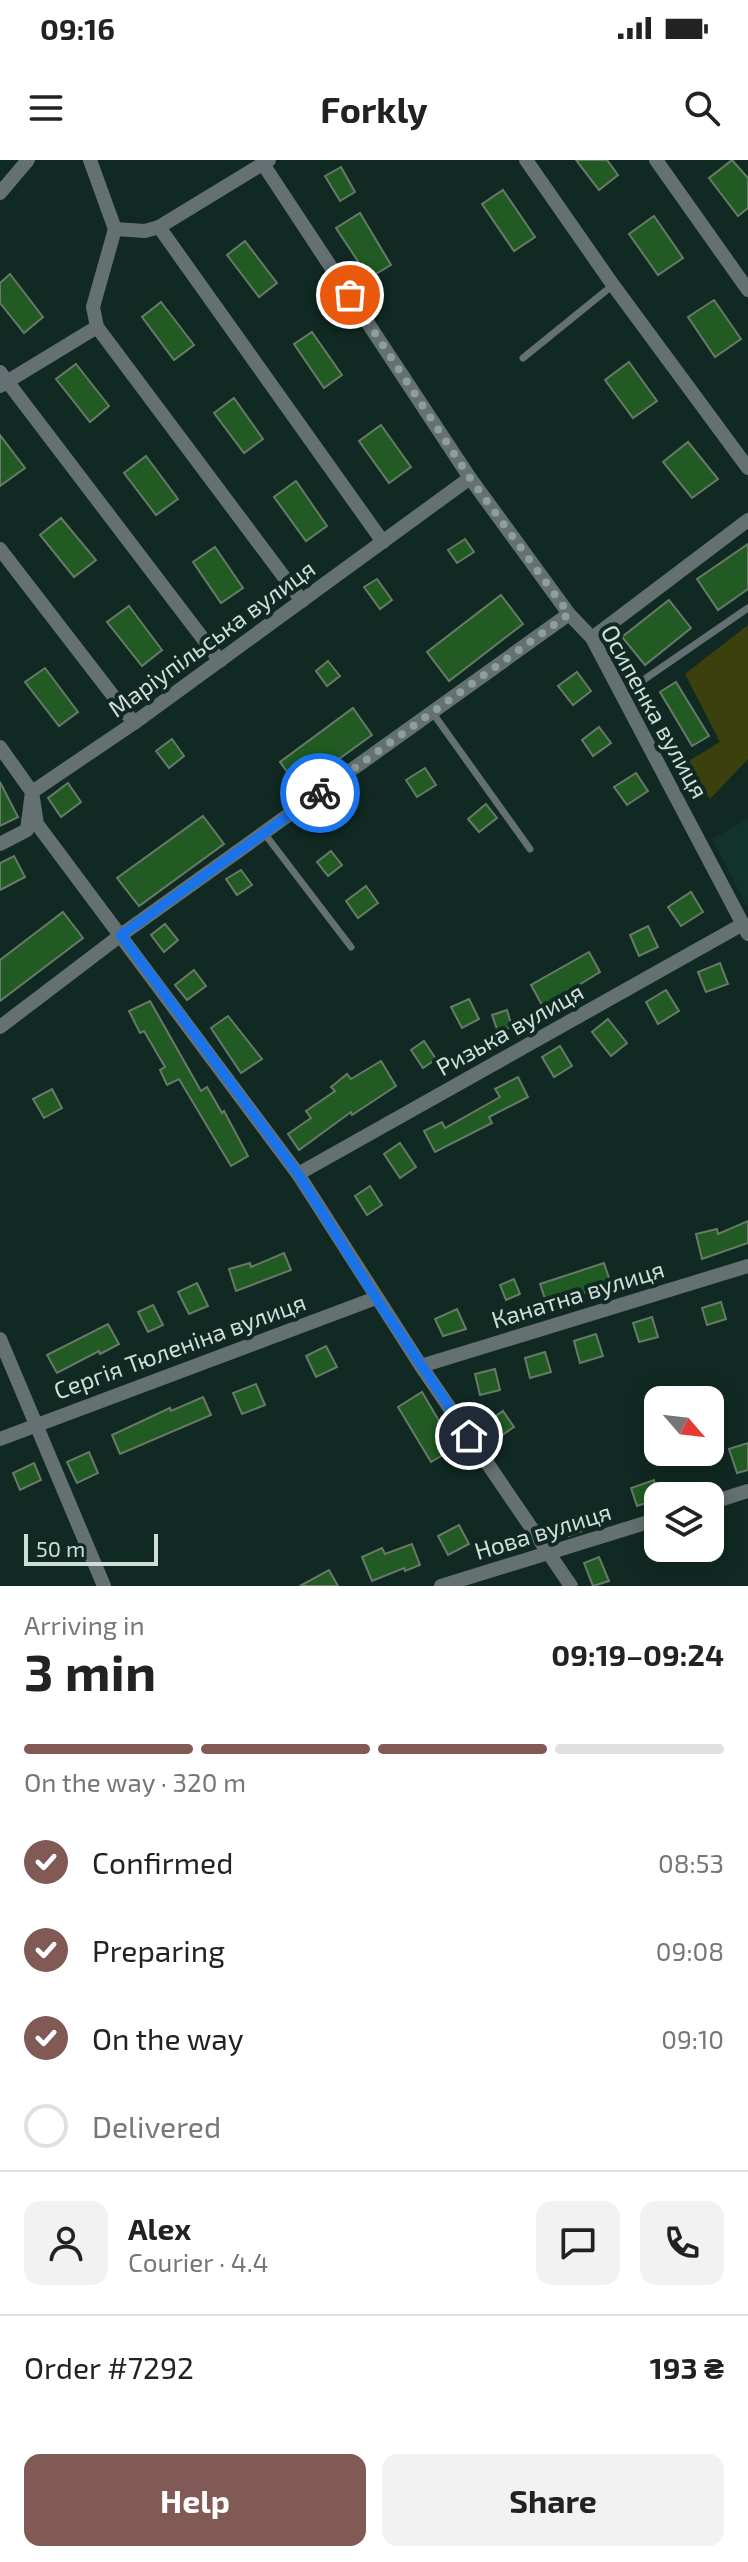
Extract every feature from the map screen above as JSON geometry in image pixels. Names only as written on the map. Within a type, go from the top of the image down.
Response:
[{"type":"street","points":[[0,193],[28,160]]},
{"type":"street","points":[[90,160],[115,229],[93,307],[97,327],[302,601]]},
{"type":"street","points":[[526,160],[613,285],[748,468]]},
{"type":"street","points":[[656,160],[748,290]]},
{"type":"street","points":[[115,229],[145,231],[159,227],[266,162]]},
{"type":"street","name":"Осипенка вулиця","points":[[266,162],[470,478],[569,614],[592,638],[746,929]]},
{"type":"street","points":[[159,227],[383,542]]},
{"type":"street","points":[[97,327],[2,380],[220,661]]},
{"type":"street","name":"Маріупільська вулиця","points":[[32,792],[134,723],[470,478]]},
{"type":"street","points":[[592,638],[746,524]]},
{"type":"street","points":[[0,549],[134,723]]},
{"type":"street","points":[[0,1027],[121,935],[569,614]]},
{"type":"street","points":[[0,747],[32,792],[37,824],[298,1174],[421,1366],[571,1586]]},
{"type":"street","points":[[0,844],[27,830],[32,792]]},
{"type":"street","name":"Ризька вулиця","points":[[298,1174],[746,929]]},
{"type":"street","name":"Канатна вулиця","points":[[421,1366],[748,1266]]},
{"type":"street","name":"Сергія Тюленіна вулиця","points":[[0,1439],[376,1298]]},
{"type":"street","points":[[0,1339],[104,1586]]},
{"type":"street","points":[[724,1499],[748,1491]]},
{"type":"street","name":"Нова вулиця","points":[[441,1586],[644,1523]]},
{"type":"lane","points":[[523,358],[613,285]]},
{"type":"lane","points":[[639,683],[748,608]]},
{"type":"lane","points":[[432,712],[530,849]]},
{"type":"lane","points":[[264,833],[351,947]]},
{"type":"shaded area","points":[[748,819],[748,908],[712,839]]},
{"type":"green space","points":[[748,625],[748,759],[710,799],[682,765],[720,742],[685,674]]},
{"type":"building","points":[[576,160],[607,160],[618,175],[599,190]]},
{"type":"building","points":[[732,160],[748,178],[748,208],[738,216],[709,178]]},
{"type":"building","points":[[341,167],[355,192],[340,201],[325,176]]},
{"type":"building","points":[[503,190],[535,237],[514,251],[482,204]]},
{"type":"building","points":[[360,213],[391,265],[369,278],[336,228]]},
{"type":"building","points":[[654,216],[683,258],[658,275],[629,234]]},
{"type":"building","points":[[245,241],[277,283],[259,297],[227,255]]},
{"type":"building","points":[[10,274],[43,317],[24,333],[0,303],[0,283]]},
{"type":"building","points":[[714,300],[741,339],[715,357],[688,317]]},
{"type":"building","points":[[161,302],[194,345],[174,360],[142,317]]},
{"type":"building","points":[[312,332],[342,375],[324,388],[294,344]]},
{"type":"building","points":[[629,362],[657,401],[633,418],[605,380]]},
{"type":"building","points":[[76,364],[109,406],[90,422],[56,379]]},
{"type":"building","points":[[234,398],[263,439],[244,453],[214,413]]},
{"type":"building","points":[[381,425],[411,467],[389,483],[359,441]]},
{"type":"building","points":[[0,435],[25,468],[0,486]]},
{"type":"building","points":[[688,442],[718,479],[692,498],[663,462]]},
{"type":"building","points":[[146,456],[178,499],[156,515],[124,473]]},
{"type":"building","points":[[296,481],[327,526],[306,541],[274,497]]},
{"type":"building","points":[[61,518],[96,560],[74,577],[40,535]]},
{"type":"building","points":[[465,539],[474,552],[457,563],[448,550]]},
{"type":"building","points":[[748,544],[748,589],[718,610],[697,579]]},
{"type":"building","points":[[215,547],[243,588],[221,603],[193,562]]},
{"type":"building","points":[[377,579],[392,600],[380,609],[364,587]]},
{"type":"building","points":[[501,595],[523,624],[449,681],[427,652]]},
{"type":"building","points":[[669,600],[691,628],[645,665],[622,637]]},
{"type":"building","points":[[129,606],[162,650],[142,666],[107,622]]},
{"type":"building","points":[[328,661],[340,676],[327,686],[316,671]]},
{"type":"building","points":[[45,668],[78,712],[59,726],[25,682]]},
{"type":"building","points":[[577,672],[591,691],[573,705],[558,686]]},
{"type":"building","points":[[676,682],[709,736],[692,746],[660,692]]},
{"type":"building","points":[[353,708],[372,735],[299,788],[280,762]]},
{"type":"building","points":[[599,727],[611,743],[593,756],[582,740]]},
{"type":"building","points":[[172,739],[184,756],[169,768],[156,751]]},
{"type":"building","points":[[425,768],[436,785],[417,797],[406,780]]},
{"type":"building","points":[[636,773],[648,791],[627,805],[614,787]]},
{"type":"building","points":[[0,782],[18,817],[0,826]]},
{"type":"building","points":[[68,783],[81,802],[61,817],[48,798]]},
{"type":"building","points":[[486,804],[497,818],[479,832],[468,819]]},
{"type":"building","points":[[203,816],[224,844],[139,906],[117,878]]},
{"type":"building","points":[[331,851],[342,865],[328,876],[317,862]]},
{"type":"building","points":[[14,856],[25,877],[0,890],[0,863]]},
{"type":"building","points":[[241,870],[252,885],[237,895],[226,879]]},
{"type":"building","points":[[366,886],[378,903],[358,918],[346,901]]},
{"type":"building","points":[[691,892],[703,912],[681,926],[668,907]]},
{"type":"building","points":[[63,912],[83,938],[0,1001],[0,960]]},
{"type":"building","points":[[165,924],[178,940],[164,952],[151,935]]},
{"type":"building","points":[[648,926],[658,947],[639,956],[630,935]]},
{"type":"building","points":[[589,952],[600,972],[543,1007],[531,985]]},
{"type":"building","points":[[720,963],[728,984],[706,992],[698,972]]},
{"type":"building","points":[[194,970],[206,986],[187,1000],[175,985]]},
{"type":"building","points":[[666,990],[679,1011],[658,1024],[646,1002]]},
{"type":"building","points":[[469,999],[479,1019],[462,1028],[451,1007]]},
{"type":"building","points":[[150,1001],[201,1091],[207,1087],[248,1156],[231,1166],[179,1079],[167,1085],[160,1070],[165,1067],[144,1031],[140,1033],[129,1011]]},
{"type":"building","points":[[507,1010],[512,1027],[498,1032],[492,1015]]},
{"type":"building","points":[[228,1016],[262,1059],[241,1073],[211,1028]]},
{"type":"building","points":[[608,1019],[627,1043],[611,1056],[592,1032]]},
{"type":"building","points":[[424,1041],[436,1059],[423,1068],[411,1050]]},
{"type":"building","points":[[560,1046],[572,1066],[554,1077],[542,1057]]},
{"type":"building","points":[[381,1061],[396,1086],[352,1115],[351,1112],[299,1150],[288,1134],[311,1118],[306,1111],[335,1091],[331,1087],[347,1074],[351,1079]]},
{"type":"building","points":[[518,1077],[528,1097],[489,1117],[492,1123],[435,1152],[424,1131],[442,1122],[445,1128],[500,1097],[495,1089]]},
{"type":"building","points":[[52,1089],[62,1108],[44,1118],[33,1099]]},
{"type":"building","points":[[400,1143],[416,1167],[400,1178],[384,1154]]},
{"type":"building","points":[[370,1186],[382,1205],[367,1215],[355,1196]]},
{"type":"building","points":[[748,1221],[748,1243],[702,1259],[696,1234],[717,1229],[718,1234]]},
{"type":"building","points":[[284,1253],[291,1270],[236,1291],[229,1269],[250,1263],[251,1267]]},
{"type":"building","points":[[604,1263],[611,1284],[547,1305],[540,1284]]},
{"type":"building","points":[[514,1279],[520,1294],[506,1300],[500,1285]]},
{"type":"building","points":[[197,1283],[208,1306],[189,1314],[178,1292]]},
{"type":"building","points":[[721,1302],[726,1319],[707,1325],[702,1308]]},
{"type":"building","points":[[153,1305],[163,1325],[148,1332],[138,1312]]},
{"type":"building","points":[[457,1309],[466,1329],[443,1336],[435,1319]]},
{"type":"building","points":[[652,1317],[658,1337],[639,1342],[633,1323]]},
{"type":"building","points":[[108,1324],[119,1344],[57,1373],[47,1355]]},
{"type":"building","points":[[596,1334],[603,1356],[580,1363],[574,1341]]},
{"type":"building","points":[[326,1346],[337,1367],[316,1377],[306,1356]]},
{"type":"building","points":[[545,1352],[551,1372],[530,1378],[525,1358]]},
{"type":"building","points":[[495,1369],[500,1390],[480,1395],[475,1374]]},
{"type":"building","points":[[256,1384],[265,1405],[242,1414],[233,1393]]},
{"type":"building","points":[[422,1392],[455,1448],[431,1462],[398,1407]]},
{"type":"building","points":[[203,1397],[211,1415],[120,1454],[112,1435],[170,1408],[171,1411]]},
{"type":"building","points":[[503,1411],[514,1427],[495,1440],[484,1424]]},
{"type":"building","points":[[748,1443],[748,1470],[737,1473],[729,1449]]},
{"type":"building","points":[[89,1452],[98,1473],[77,1483],[67,1462]]},
{"type":"building","points":[[34,1463],[41,1480],[20,1490],[13,1473]]},
{"type":"building","points":[[644,1483],[644,1504],[637,1506],[631,1488]]},
{"type":"building","points":[[586,1513],[591,1528],[569,1536],[564,1520]]},
{"type":"building","points":[[459,1525],[469,1544],[448,1555],[438,1536]]},
{"type":"building","points":[[412,1544],[420,1565],[372,1581],[362,1557],[382,1548],[385,1554]]},
{"type":"building","points":[[599,1557],[609,1581],[593,1586],[584,1563]]},
{"type":"building","points":[[329,1570],[338,1586],[300,1586]]},
{"type":"way so far","points":[[320,793],[569,614],[470,478],[350,295]]},
{"type":"route","points":[[320,793],[121,935],[298,1174],[376,1298],[469,1436]]}]
